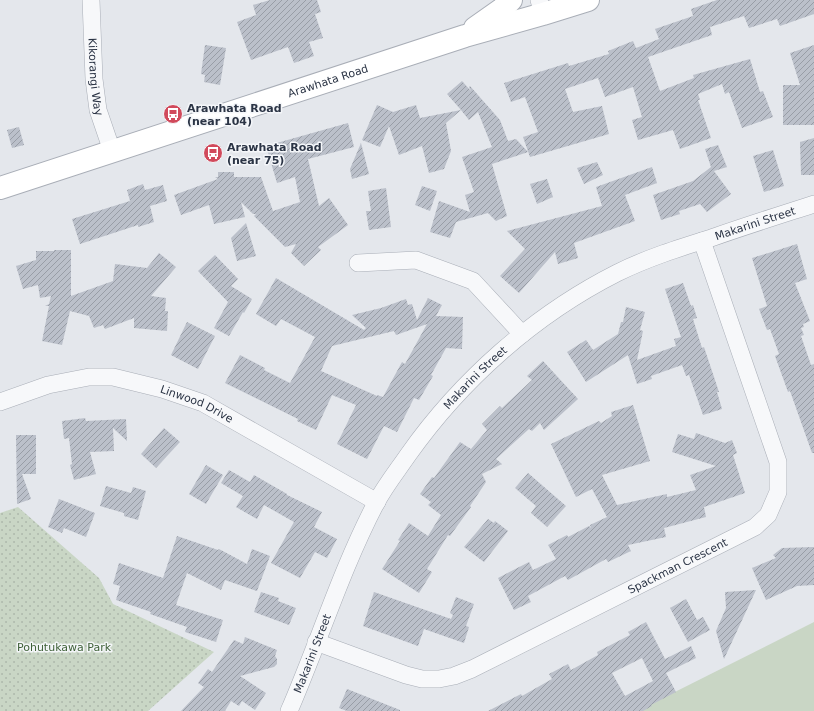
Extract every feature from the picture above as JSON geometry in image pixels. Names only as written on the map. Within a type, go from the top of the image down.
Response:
[{"type":"main road","points":[[465,36],[487,18],[502,9],[511,0]]},
{"type":"main road","name":"Arawhata Road","points":[[0,188],[465,36],[541,7],[588,0]]},
{"type":"street","name":"Kikorangi Way","points":[[91,0],[94,79],[98,110],[112,151]]},
{"type":"street","name":"Makarini Street","points":[[289,711],[350,558],[377,502],[394,474],[420,438],[466,384],[522,334],[580,293],[618,273],[670,251],[814,204]]},
{"type":"street","name":"Spackman Crescent","points":[[316,642],[406,675],[422,679],[439,679],[454,676],[479,665],[755,527],[768,515],[778,492],[778,462],[702,240]]},
{"type":"street","points":[[358,263],[416,260],[473,281],[522,334]]},
{"type":"street","name":"Linwood Drive","points":[[0,402],[48,386],[89,377],[113,377],[162,389],[203,403],[377,502]]},
{"type":"green space","name":"Pohutukawa Park","points":[[18,507],[99,578],[113,604],[214,652],[148,711],[0,711],[0,513]]},
{"type":"green space","points":[[814,622],[814,711],[637,711]]},
{"type":"building","points":[[270,0],[317,0],[321,12],[315,14],[323,38],[309,42],[314,56],[294,63],[288,47],[251,60],[237,22],[256,15],[253,5]]},
{"type":"building","points":[[717,0],[814,0],[814,14],[780,26],[777,19],[749,28],[744,16],[710,27],[712,35],[648,57],[660,91],[694,78],[693,75],[750,59],[760,92],[763,91],[773,117],[742,128],[729,92],[725,94],[722,84],[698,94],[700,100],[698,100],[711,138],[680,149],[673,130],[638,140],[632,120],[642,117],[633,87],[605,97],[598,78],[565,89],[573,112],[602,106],[609,134],[530,157],[523,137],[538,132],[525,97],[511,102],[504,83],[568,63],[569,66],[609,54],[608,51],[633,41],[636,48],[659,39],[655,29],[693,16],[691,9]]},
{"type":"building","points":[[205,45],[226,48],[220,85],[204,82],[205,75],[201,74]]},
{"type":"building","points":[[814,45],[814,125],[783,125],[783,85],[800,85],[790,53]]},
{"type":"building","points":[[462,81],[471,91],[470,86],[500,120],[508,141],[516,139],[528,152],[492,164],[507,216],[496,221],[488,213],[456,222],[450,238],[430,232],[439,201],[470,212],[465,195],[474,192],[462,157],[492,147],[478,112],[469,120],[447,94]]},
{"type":"building","points":[[377,105],[393,112],[416,105],[420,118],[461,110],[446,123],[451,151],[444,169],[429,173],[422,146],[399,155],[389,126],[380,147],[362,140]]},
{"type":"building","points":[[348,123],[354,147],[308,159],[319,206],[329,198],[348,225],[318,247],[321,250],[304,266],[291,253],[296,244],[285,247],[254,216],[256,214],[253,214],[241,202],[245,217],[214,224],[209,205],[181,215],[174,195],[218,179],[215,177],[218,177],[218,172],[234,172],[234,177],[261,177],[273,211],[300,202],[295,177],[277,183],[266,146]]},
{"type":"building","points":[[19,127],[24,145],[12,148],[7,130]]},
{"type":"building","points":[[814,138],[814,175],[801,175],[800,142]]},
{"type":"building","points":[[361,143],[369,174],[352,179],[350,169]]},
{"type":"building","points":[[718,145],[727,167],[714,171],[731,194],[707,212],[700,204],[679,211],[680,214],[661,220],[653,195],[693,181],[711,167],[705,149]]},
{"type":"building","points":[[773,150],[784,186],[764,192],[753,156]]},
{"type":"building","points":[[597,162],[603,175],[584,184],[577,168]]},
{"type":"building","points":[[652,167],[657,183],[625,195],[635,221],[574,243],[578,258],[558,264],[555,252],[519,293],[500,276],[525,249],[507,231],[602,206],[596,187]]},
{"type":"building","points":[[547,179],[553,197],[537,204],[530,184]]},
{"type":"building","points":[[143,184],[145,190],[163,185],[167,201],[150,206],[154,222],[138,227],[138,225],[80,244],[72,219],[130,201],[127,190]]},
{"type":"building","points":[[422,186],[437,191],[430,211],[415,205]]},
{"type":"building","points":[[386,188],[391,227],[369,230],[366,211],[371,211],[368,191]]},
{"type":"building","points":[[246,223],[256,256],[237,261],[231,238]]},
{"type":"building","points":[[797,244],[807,279],[795,283],[810,321],[803,324],[804,327],[801,328],[804,335],[801,336],[811,365],[814,364],[814,453],[812,453],[790,391],[788,392],[775,356],[779,354],[770,329],[767,330],[759,309],[767,306],[752,258]]},
{"type":"building","points":[[71,250],[71,296],[113,281],[115,264],[147,268],[159,253],[176,267],[151,296],[166,298],[165,311],[168,311],[167,331],[134,328],[134,318],[105,329],[103,325],[94,328],[89,316],[70,311],[62,345],[42,341],[49,306],[45,306],[49,304],[51,296],[40,298],[38,285],[23,289],[16,266],[36,260],[36,251]]},
{"type":"building","points":[[215,255],[238,279],[231,286],[252,299],[229,336],[214,328],[228,302],[198,271]]},
{"type":"building","points":[[276,278],[364,330],[366,328],[352,315],[381,308],[406,299],[408,305],[412,304],[417,320],[428,298],[442,305],[436,316],[463,317],[462,349],[446,348],[431,375],[433,376],[419,400],[414,398],[397,432],[384,426],[367,459],[337,444],[356,405],[332,395],[316,430],[297,421],[298,419],[225,383],[240,355],[265,368],[264,370],[290,383],[315,337],[281,319],[276,326],[256,314]],"holes":[[[427,324],[405,364],[402,362],[383,397],[377,396],[321,371],[332,346],[394,331],[396,335]]]},
{"type":"building","points":[[683,283],[691,306],[693,305],[697,318],[693,319],[702,348],[704,347],[719,392],[717,392],[722,409],[703,415],[689,375],[686,376],[682,365],[651,376],[652,379],[637,384],[628,355],[586,382],[567,352],[586,340],[593,350],[618,334],[621,322],[623,322],[626,307],[645,312],[640,330],[643,331],[637,360],[676,346],[674,339],[681,337],[665,289]]},
{"type":"building","points":[[187,322],[215,336],[198,369],[171,355]]},
{"type":"building","points":[[543,361],[578,399],[544,430],[540,423],[532,431],[529,429],[496,459],[502,464],[482,474],[486,482],[470,506],[471,507],[450,536],[448,535],[427,569],[432,572],[419,593],[382,569],[400,541],[398,540],[409,523],[428,536],[441,515],[428,505],[431,502],[420,494],[432,477],[434,478],[460,442],[471,449],[487,430],[482,424],[500,406],[502,408],[532,380],[527,376]]},
{"type":"building","points":[[633,405],[650,461],[602,475],[617,505],[667,494],[667,497],[696,490],[690,475],[716,466],[672,452],[678,434],[694,439],[696,433],[725,443],[732,440],[737,453],[733,455],[745,493],[704,507],[706,517],[664,528],[666,537],[628,545],[631,551],[608,562],[606,559],[568,580],[565,576],[528,596],[531,602],[514,610],[498,578],[529,562],[533,570],[556,559],[548,545],[589,526],[591,528],[590,525],[607,517],[592,489],[576,497],[551,444],[599,421],[601,423],[612,416],[611,412]]},
{"type":"building","points":[[85,418],[86,421],[126,419],[127,441],[113,428],[114,451],[90,452],[96,474],[74,480],[70,465],[72,464],[69,438],[64,439],[62,421]]},
{"type":"building","points":[[164,428],[180,442],[156,468],[141,454]]},
{"type":"building","points":[[16,435],[36,435],[36,474],[22,474],[31,499],[17,504]]},
{"type":"building","points":[[206,465],[223,475],[206,504],[189,494]]},
{"type":"building","points":[[229,470],[250,482],[254,475],[287,495],[322,512],[314,527],[337,539],[327,558],[315,552],[300,578],[271,563],[294,522],[264,505],[257,519],[236,507],[243,496],[221,483]]},
{"type":"building","points":[[528,473],[566,506],[547,527],[531,513],[536,506],[515,488]]},
{"type":"building","points":[[106,486],[131,493],[133,487],[146,491],[138,520],[124,516],[124,513],[100,506]]},
{"type":"building","points":[[59,499],[95,513],[86,537],[64,528],[62,533],[48,527]]},
{"type":"building","points":[[488,519],[494,523],[495,521],[508,531],[484,562],[464,547]]},
{"type":"building","points":[[177,536],[218,550],[219,549],[247,564],[252,549],[270,556],[257,591],[225,580],[221,590],[187,573],[176,605],[223,620],[216,642],[185,632],[187,627],[150,614],[151,612],[116,600],[120,586],[113,584],[119,563],[163,578]]},
{"type":"building","points":[[814,547],[814,585],[797,586],[766,600],[752,568],[776,558],[773,555],[782,548]]},
{"type":"building","points":[[756,590],[724,659],[716,631],[726,608],[725,592]]},
{"type":"building","points":[[261,592],[279,598],[278,601],[296,608],[289,625],[254,612]]},
{"type":"building","points":[[374,592],[451,619],[453,615],[450,613],[456,597],[474,604],[466,626],[469,627],[464,643],[424,629],[418,646],[363,626]]},
{"type":"building","points":[[686,599],[697,620],[703,617],[710,630],[688,642],[670,608]]},
{"type":"building","points":[[646,622],[665,659],[691,646],[696,658],[666,673],[676,692],[651,705],[652,706],[643,711],[488,711],[521,694],[522,696],[552,679],[549,674],[568,664],[571,670],[598,655],[597,652],[630,635],[628,632]],"holes":[[[642,658],[653,681],[625,696],[612,673]]]},
{"type":"building","points":[[245,637],[277,650],[275,656],[277,659],[277,664],[274,667],[240,676],[266,693],[255,710],[242,701],[239,706],[231,701],[225,711],[181,711],[204,687],[198,683],[208,669],[212,672],[234,640],[243,644]]},
{"type":"building","points":[[347,689],[400,711],[347,711],[339,708]]},
{"type":"place","name":"Arawhata Road (near 104)","points":[[173,114]]},
{"type":"place","name":"Arawhata Road (near 75)","points":[[213,153]]}]
